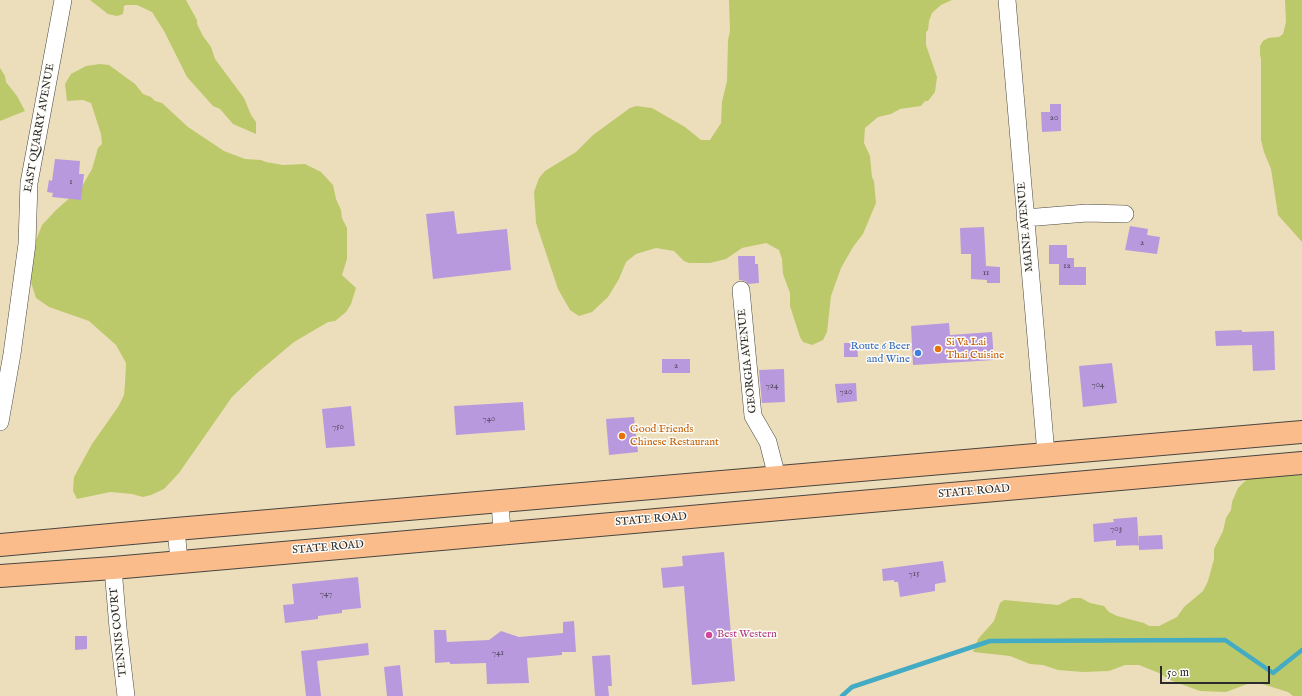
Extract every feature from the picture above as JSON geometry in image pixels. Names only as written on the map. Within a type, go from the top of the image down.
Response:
[{"type":"main road","points":[[0,545],[176,528],[1302,432]]},
{"type":"main road","name":"STATE ROAD","points":[[0,576],[113,568],[1302,463]]},
{"type":"street","name":"EAST QUARRY AVENUE","points":[[0,422],[12,354],[27,244],[29,183],[63,0]]},
{"type":"street","name":"MAINE AVENUE","points":[[1007,0],[1046,454]]},
{"type":"street","points":[[1025,218],[1087,213],[1125,214]]},
{"type":"street","name":"GEORGIA AVENUE","points":[[741,290],[753,416],[768,442],[777,476]]},
{"type":"street","points":[[500,501],[502,533]]},
{"type":"street","points":[[176,528],[179,562]]},
{"type":"street","name":"TENNIS COURT","points":[[113,568],[126,696]]},
{"type":"green space","points":[[90,0],[186,0],[197,20],[197,24],[203,36],[211,47],[215,59],[244,98],[251,115],[256,122],[256,134],[233,124],[220,109],[213,106],[187,77],[164,31],[152,12],[137,5],[126,5],[124,6],[123,14],[117,16],[108,14]]},
{"type":"green space","points":[[729,0],[952,0],[941,5],[932,13],[928,30],[926,32],[926,45],[937,77],[935,92],[928,101],[925,101],[921,106],[900,109],[891,114],[878,117],[865,128],[864,143],[870,156],[876,203],[863,234],[853,247],[841,268],[831,296],[827,332],[823,340],[812,345],[803,342],[800,337],[790,306],[790,293],[783,274],[782,259],[779,250],[766,243],[742,248],[726,259],[710,263],[689,263],[684,261],[674,251],[656,248],[636,254],[626,262],[619,279],[608,297],[592,312],[579,316],[570,310],[558,289],[536,223],[534,192],[539,178],[545,171],[576,152],[593,135],[630,108],[636,106],[652,108],[685,127],[701,140],[710,140],[721,123],[722,102],[727,81],[728,40],[730,31]]},
{"type":"green space","points":[[1285,0],[1302,0],[1302,242],[1278,215],[1271,169],[1261,140],[1260,46],[1263,41],[1268,38],[1279,37],[1283,34],[1286,22]]},
{"type":"green space","points":[[100,64],[109,65],[135,84],[143,94],[162,103],[188,127],[224,151],[245,159],[261,160],[283,165],[305,164],[321,172],[333,185],[342,218],[347,228],[347,259],[342,275],[356,288],[351,304],[346,312],[335,321],[328,322],[294,342],[257,373],[232,397],[179,473],[164,489],[143,497],[132,494],[110,492],[77,499],[73,491],[74,477],[92,444],[118,407],[124,395],[126,363],[116,345],[89,321],[49,307],[36,298],[30,279],[33,248],[42,225],[56,210],[81,188],[92,169],[98,148],[102,144],[101,134],[91,103],[83,100],[67,101],[65,84],[71,74],[86,66]]},
{"type":"green space","points":[[0,68],[5,76],[6,82],[17,96],[25,111],[0,121]]},
{"type":"green space","points":[[1302,473],[1302,696],[1293,696],[1288,692],[1259,683],[1250,683],[1226,692],[1200,691],[1170,680],[1159,673],[1139,665],[1125,665],[1109,671],[1083,672],[1058,670],[1043,665],[1030,664],[1010,656],[973,652],[978,639],[994,621],[1000,603],[1004,600],[1058,605],[1072,598],[1081,598],[1090,603],[1104,606],[1109,612],[1117,616],[1144,623],[1149,626],[1159,626],[1177,617],[1184,607],[1203,591],[1208,581],[1214,559],[1214,549],[1223,531],[1226,518],[1231,510],[1232,502],[1238,488],[1249,477],[1264,474],[1291,475]]},
{"type":"building","points":[[1050,104],[1061,104],[1061,131],[1042,132],[1041,112],[1050,112]]},
{"type":"building","points":[[55,159],[80,161],[79,174],[84,174],[81,200],[52,197],[53,193],[47,192],[49,180],[52,181]]},
{"type":"building","points":[[454,211],[457,234],[507,229],[511,270],[433,279],[426,214]]},
{"type":"building","points":[[1130,226],[1148,229],[1147,235],[1160,237],[1157,254],[1125,250]]},
{"type":"building","points":[[984,227],[986,266],[1000,267],[1000,283],[987,283],[987,280],[971,279],[971,254],[961,254],[960,228]]},
{"type":"building","points":[[1049,245],[1067,245],[1067,258],[1074,258],[1074,267],[1086,267],[1086,285],[1059,285],[1059,264],[1049,264]]},
{"type":"building","points":[[738,256],[755,256],[755,264],[758,264],[759,283],[748,284],[745,281],[739,280]]},
{"type":"building","points":[[949,323],[950,335],[992,332],[994,360],[913,365],[911,326]]},
{"type":"building","points":[[1242,330],[1242,332],[1274,331],[1275,370],[1253,371],[1252,345],[1216,346],[1215,331]]},
{"type":"building","points":[[844,343],[857,343],[858,357],[844,357]]},
{"type":"building","points":[[662,359],[690,359],[690,373],[662,373]]},
{"type":"building","points":[[1112,363],[1117,403],[1083,407],[1079,366]]},
{"type":"building","points":[[784,369],[785,402],[762,403],[759,370]]},
{"type":"building","points":[[856,383],[857,401],[837,403],[835,384]]},
{"type":"building","points":[[523,402],[525,430],[456,435],[454,406]]},
{"type":"building","points":[[351,406],[355,446],[326,448],[322,409]]},
{"type":"building","name":"Good Friends Chinese Restaurant","points":[[634,417],[638,452],[609,455],[606,419]]},
{"type":"building","points":[[1137,517],[1139,545],[1116,546],[1116,540],[1094,542],[1093,524],[1114,522],[1113,519]]},
{"type":"building","points":[[1162,535],[1163,549],[1139,550],[1139,536]]},
{"type":"building","name":"Best Western","points":[[724,552],[735,681],[692,685],[684,586],[663,588],[661,568],[683,566],[682,556]]},
{"type":"building","points":[[943,561],[946,582],[935,584],[935,591],[900,597],[898,582],[894,582],[894,580],[883,581],[882,569]]},
{"type":"building","points":[[358,577],[361,608],[342,610],[342,613],[318,616],[318,619],[285,623],[283,605],[294,604],[292,584]]},
{"type":"building","points":[[574,621],[576,652],[562,652],[562,655],[527,658],[529,683],[487,684],[486,663],[435,663],[434,630],[446,630],[447,642],[489,640],[501,631],[519,637],[563,633],[563,622]]},
{"type":"building","points":[[75,636],[87,636],[87,649],[75,650]]},
{"type":"building","points":[[368,643],[369,655],[317,661],[321,696],[306,696],[301,651]]},
{"type":"building","points":[[610,655],[612,686],[608,686],[609,696],[595,696],[592,656]]},
{"type":"building","points":[[400,665],[403,696],[387,696],[384,667]]},
{"type":"waterway","points":[[842,696],[852,687],[990,641],[1225,640],[1273,673],[1302,650]]},
{"type":"place","name":"Si Va Lai Thai Cuisine","points":[[938,349]]},
{"type":"place","name":"Route 6 Beer and Wine","points":[[918,353]]},
{"type":"place","name":"Good Friends Chinese Restaurant","points":[[622,436]]},
{"type":"place","name":"Best Western","points":[[709,635]]}]
